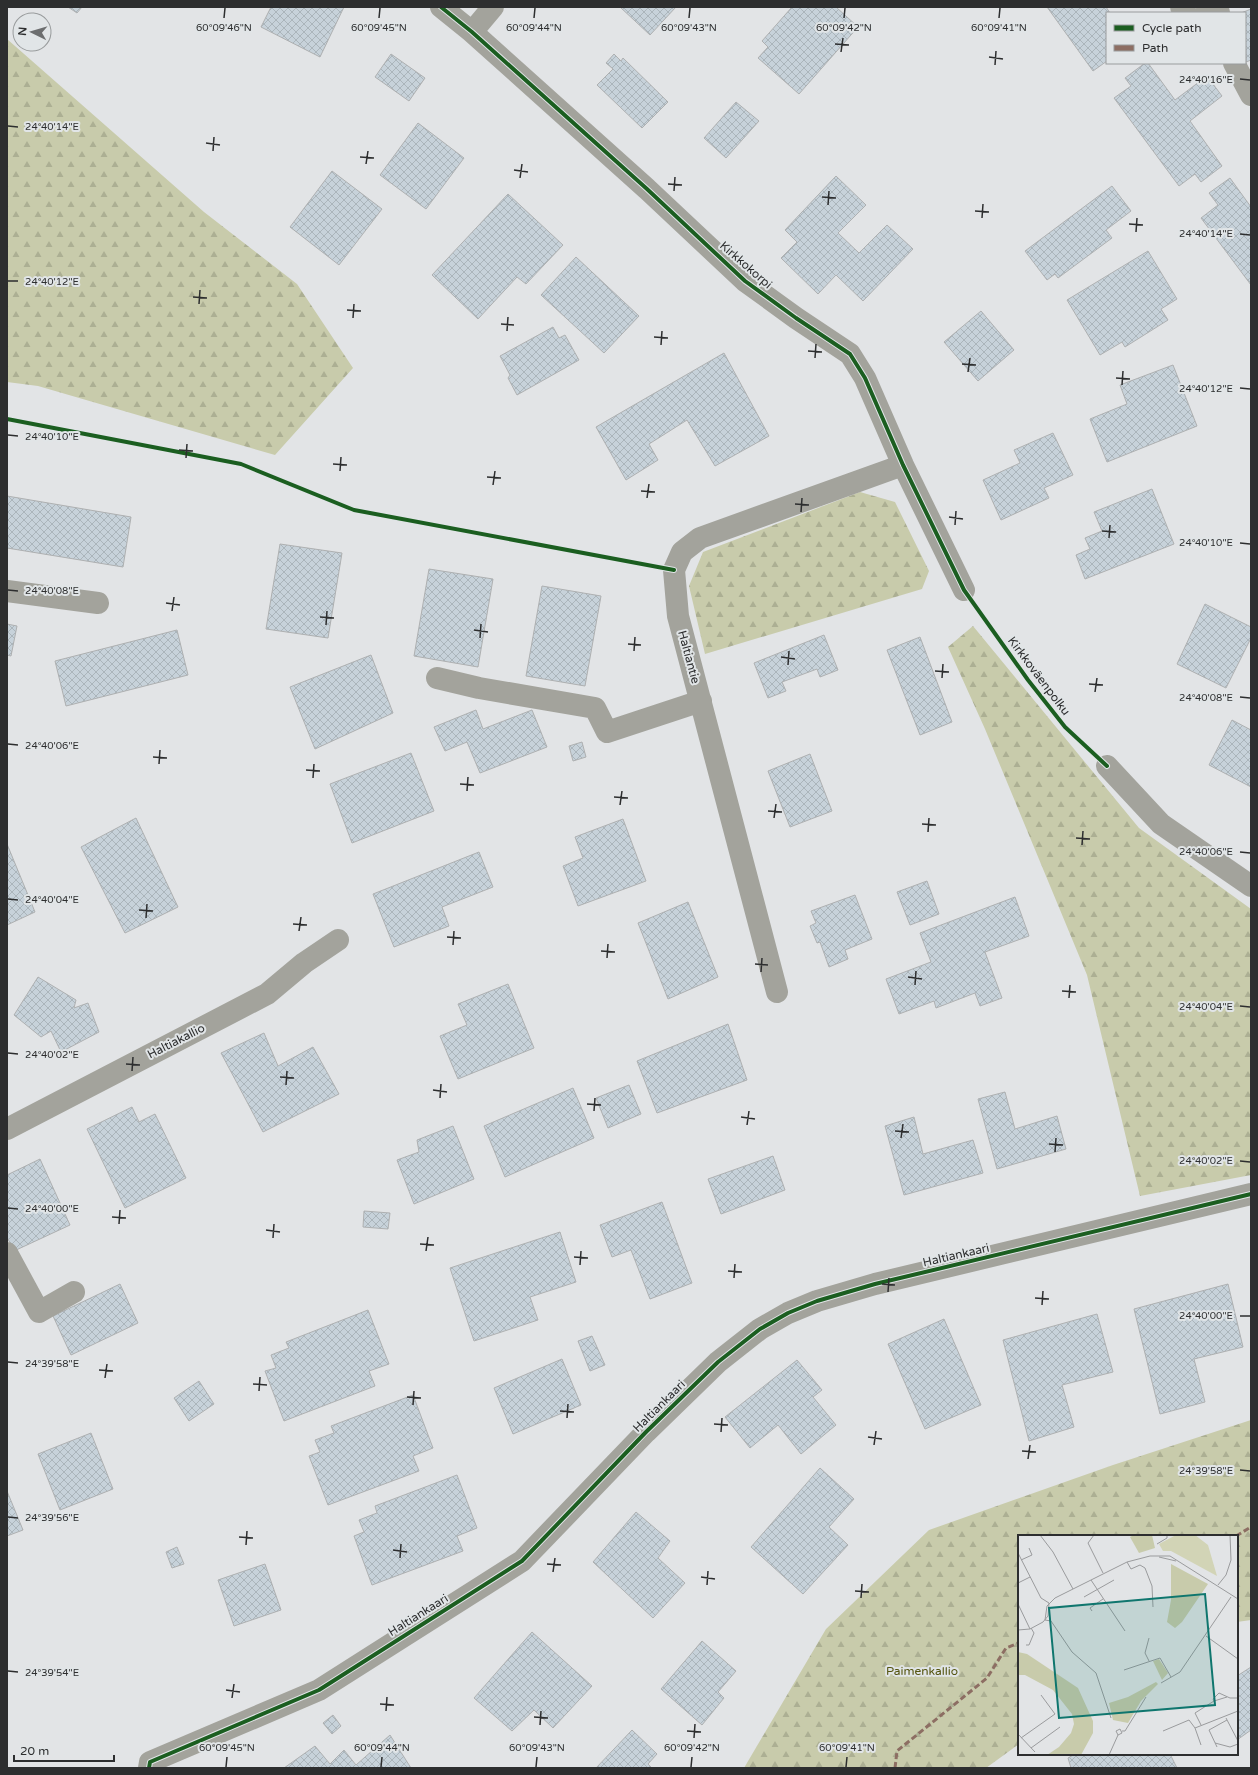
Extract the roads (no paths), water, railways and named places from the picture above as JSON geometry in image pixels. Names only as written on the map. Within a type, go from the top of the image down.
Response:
[{"type":"street","name":"Kirkkokorpi","points":[[441,7],[472,32],[647,189],[745,280],[796,318],[850,354],[864,378],[903,465],[964,590]]},
{"type":"street","points":[[472,32],[493,7]]},
{"type":"street","points":[[1235,64],[1251,95]]},
{"type":"street","name":"Haltiantie","points":[[777,992],[678,616],[674,570],[682,552],[700,538],[903,465]]},
{"type":"street","points":[[7,591],[98,603]]},
{"type":"street","points":[[437,678],[479,688],[595,708],[607,732],[701,701]]},
{"type":"street","points":[[1107,766],[1162,824],[1251,886]]},
{"type":"street","name":"Haltiakallio","points":[[7,1129],[267,994],[304,963],[338,940]]},
{"type":"street","name":"Haltiankaari","points":[[149,1768],[150,1762],[319,1690],[522,1560],[650,1428],[718,1362],[760,1329],[788,1313],[817,1301],[875,1284],[1251,1194]]},
{"type":"street","points":[[7,1253],[40,1312],[74,1292]]},
{"type":"park label","name":"Paimenkallio","points":[[922,1671]]}]
